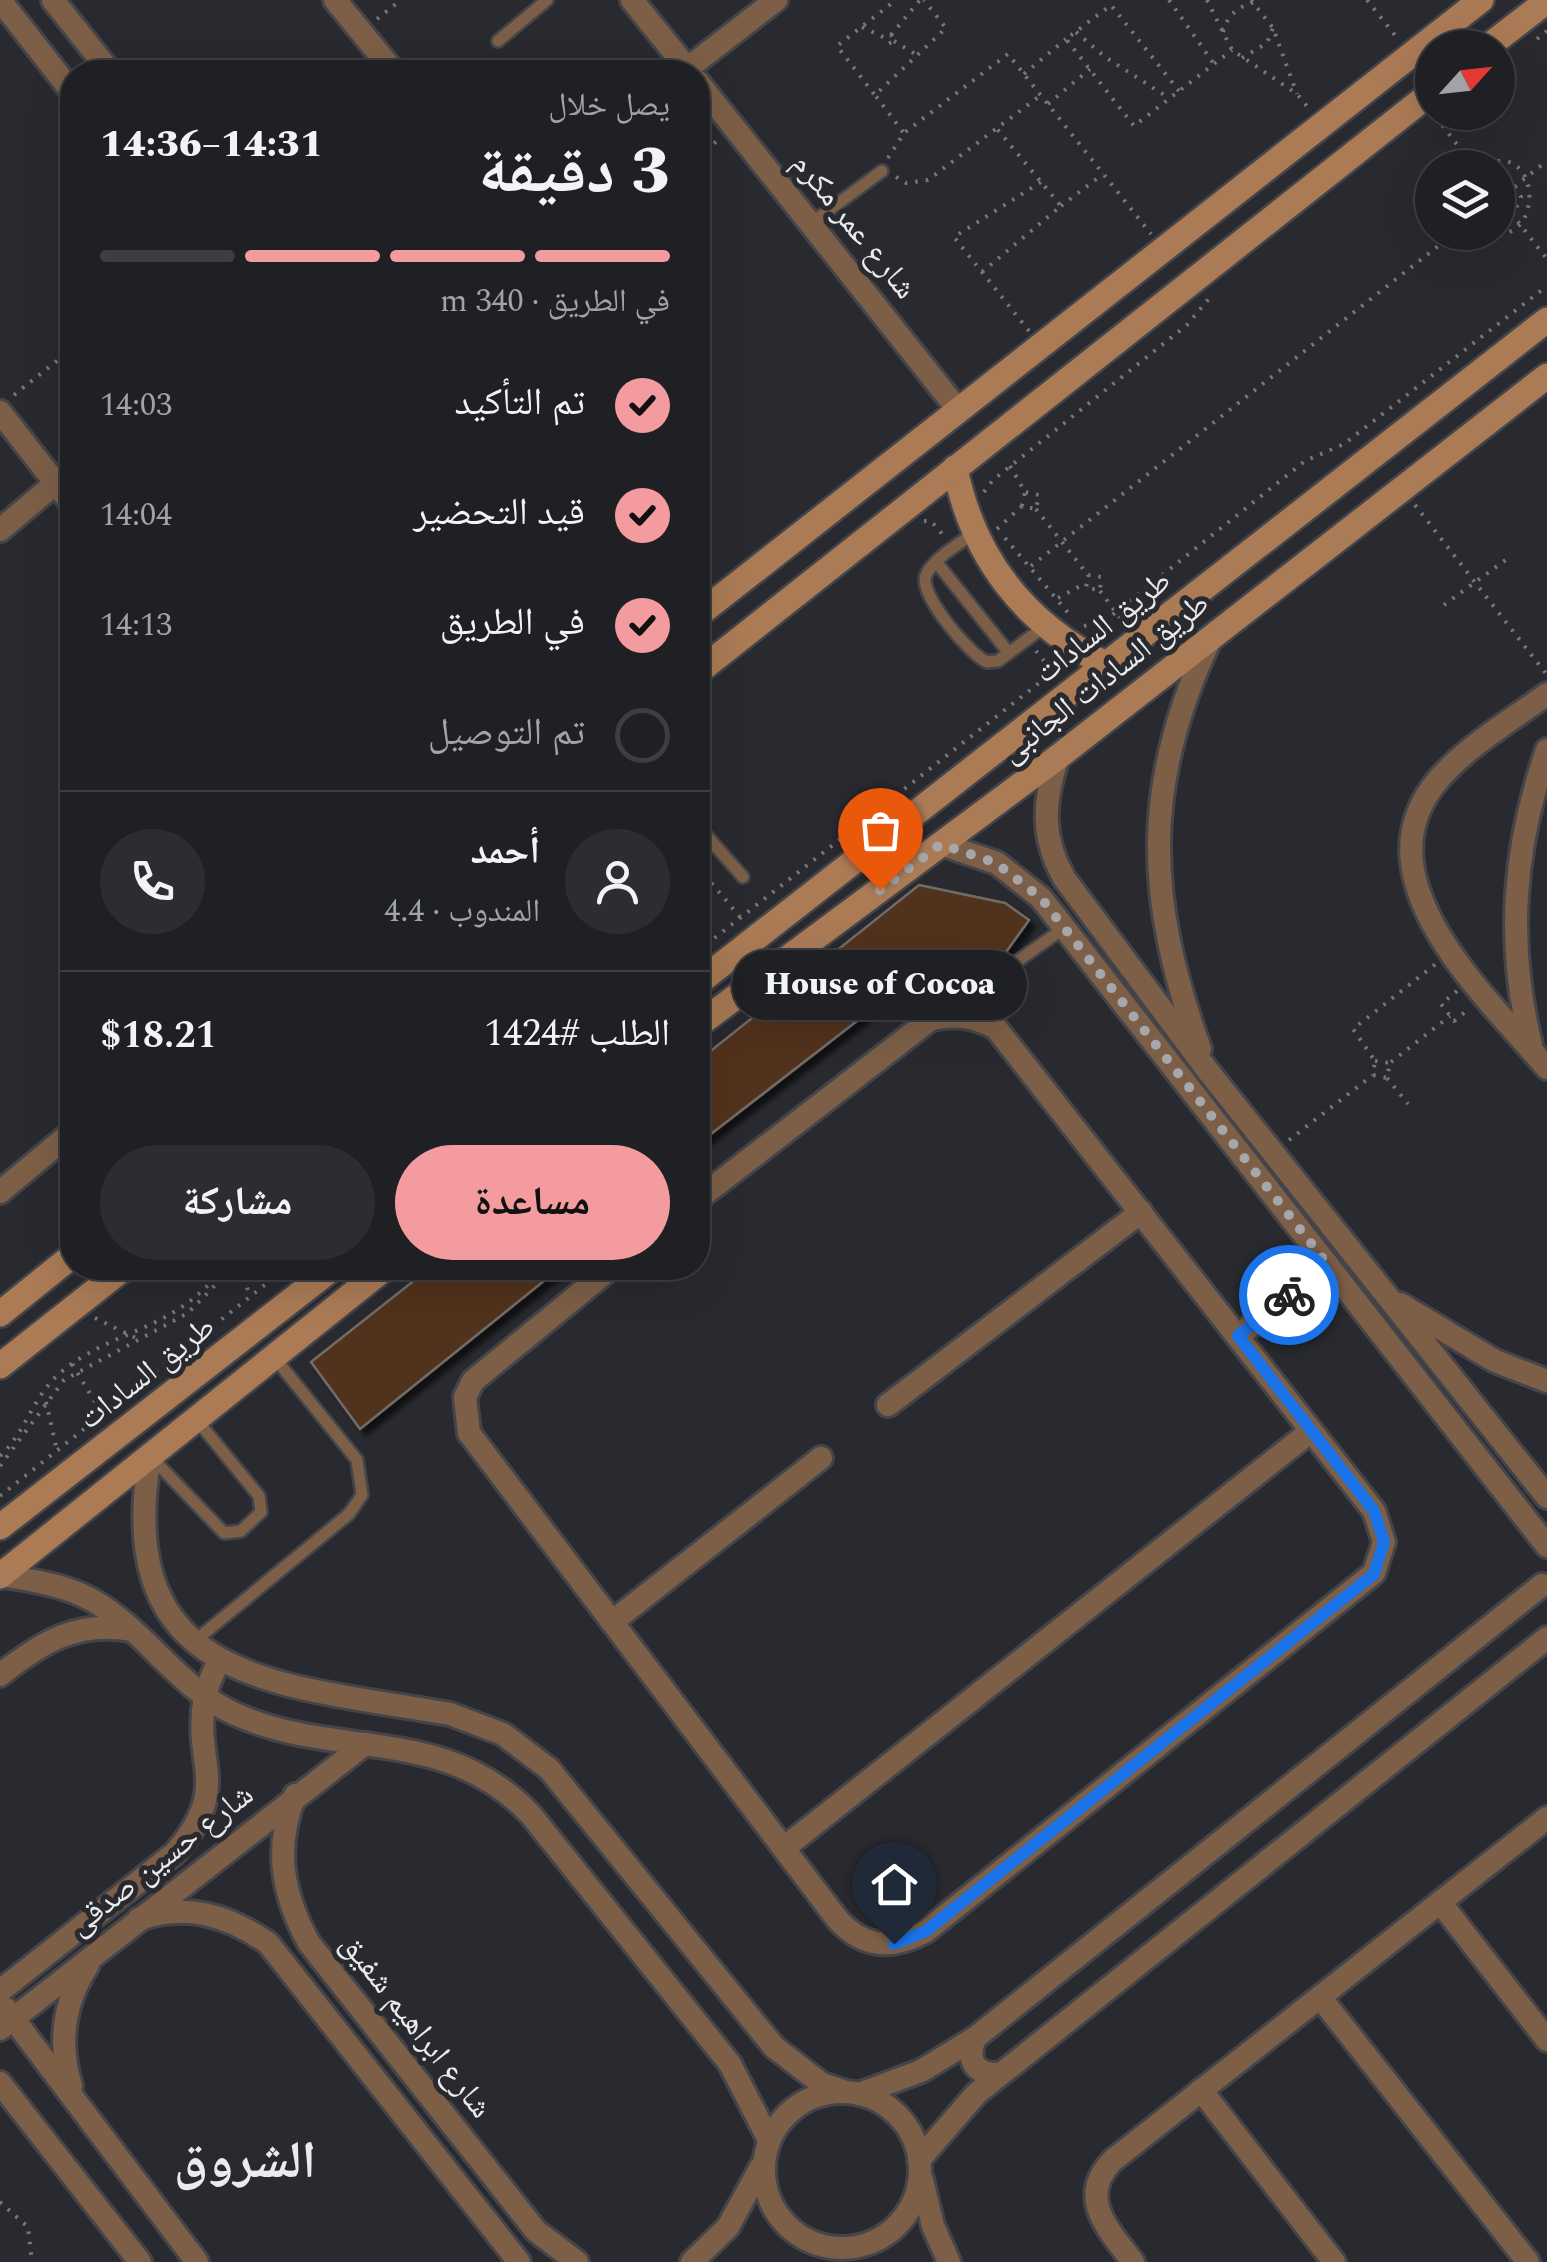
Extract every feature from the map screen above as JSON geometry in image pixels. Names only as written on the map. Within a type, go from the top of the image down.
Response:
[{"type":"main road","points":[[710,606],[1481,0]]},
{"type":"main road","points":[[1489,30],[1495,0]]},
{"type":"main road","points":[[1509,30],[1547,1]]},
{"type":"main road","points":[[710,662],[955,468],[1415,123]]},
{"type":"main road","name":"طريق السادات","points":[[710,974],[1547,320]]},
{"type":"main road","points":[[1482,371],[1509,406]]},
{"type":"main road","name":"طريق السادات الجانبى","points":[[710,1016],[1058,757],[1547,376]]},
{"type":"main road","points":[[955,468],[979,533],[1004,584],[1036,633],[1108,665]]},
{"type":"main road","points":[[735,586],[772,610]]},
{"type":"main road","points":[[743,948],[818,936]]},
{"type":"main road","points":[[0,1314],[60,1266]]},
{"type":"main road","points":[[0,1366],[109,1280]]},
{"type":"main road","name":"طريق السادات","points":[[0,1528],[317,1280]]},
{"type":"main road","points":[[1,1576],[370,1280]]},
{"type":"street","points":[[0,0],[60,77]]},
{"type":"street","points":[[53,0],[100,60]]},
{"type":"street","points":[[335,0],[384,60]]},
{"type":"street","name":"شارع عمر مكرم","points":[[632,0],[679,60]]},
{"type":"street","points":[[708,60],[776,0]]},
{"type":"street","name":"شارع عمر مكرم","points":[[710,99],[959,411]]},
{"type":"street","points":[[0,409],[60,488]]},
{"type":"street","points":[[0,530],[56,483]]},
{"type":"street","points":[[1208,1071],[1173,967],[1158,874],[1162,792],[1175,728],[1210,638]]},
{"type":"street","points":[[1540,1060],[1452,951],[1422,906],[1412,878],[1414,824],[1438,780],[1547,694]]},
{"type":"street","points":[[1540,1060],[1522,1005],[1514,907],[1525,824],[1547,750]]},
{"type":"street","points":[[1058,757],[1048,788],[1045,820],[1050,852],[1064,878],[1272,1153],[1547,1496]]},
{"type":"street","points":[[692,2262],[743,2207],[767,2147],[800,2104],[921,2072],[975,2038],[1544,1590],[1540,1561],[1547,1546],[1064,928],[1022,879],[969,851],[941,844]]},
{"type":"street","points":[[1022,879],[1028,858],[1050,852]]},
{"type":"street","points":[[596,1280],[473,1380],[464,1415],[479,1448],[784,1848],[850,1932],[878,1945],[894,1944],[926,1931],[1374,1574],[1384,1542],[1381,1526],[1238,1336],[996,1028],[976,1018],[954,1014],[932,1019],[912,1030],[710,1190]]},
{"type":"street","points":[[0,1192],[60,1142]]},
{"type":"street","points":[[1286,1212],[1306,1195]]},
{"type":"street","points":[[888,1405],[1141,1212]]},
{"type":"street","points":[[1238,1336],[1328,1265]]},
{"type":"street","points":[[1385,1294],[1496,1361],[1547,1381]]},
{"type":"street","points":[[784,1848],[1311,1431]]},
{"type":"street","points":[[150,1456],[141,1514],[146,1563],[165,1605],[195,1641],[218,1660],[269,1681],[477,1722],[515,1742],[549,1769],[774,2047],[822,2084],[853,2093],[900,2117],[920,2164],[933,2226],[949,2262]]},
{"type":"street","points":[[612,1622],[821,1458]]},
{"type":"street","points":[[1,1576],[71,1590],[132,1630],[204,1696],[262,1723],[433,1756],[477,1770],[515,1798],[747,2090],[767,2147],[765,2186],[777,2214],[799,2236],[856,2262]]},
{"type":"street","points":[[0,1675],[66,1632],[110,1626],[132,1630]]},
{"type":"street","points":[[801,2262],[831,2248],[866,2245],[895,2228],[914,2202],[920,2164],[954,2116],[1000,2074],[1547,1638]]},
{"type":"street","points":[[204,1696],[218,1660]]},
{"type":"street","name":"شارع حسين صدقى","points":[[0,1991],[175,1853],[190,1834],[202,1813],[208,1788],[204,1696]]},
{"type":"street","name":"شارع حسين صدقى","points":[[4,2016],[96,1953],[365,1744]]},
{"type":"street","name":"شارع ابراهيم شفيق","points":[[295,1796],[284,1823],[281,1854],[294,1915],[309,1943],[536,2231],[576,2262]]},
{"type":"street","points":[[1133,2262],[1098,2216],[1096,2186],[1112,2161],[1547,1818]]},
{"type":"street","points":[[571,1866],[606,1838]]},
{"type":"street","points":[[1440,1902],[1547,2040]]},
{"type":"street","name":"شارع ابراهيم شفيق","points":[[139,1918],[164,1911],[219,1916],[268,1943],[519,2262]]},
{"type":"street","points":[[74,2099],[63,2062],[64,2023],[74,1986],[96,1953]]},
{"type":"street","points":[[1320,1997],[1528,2262]]},
{"type":"street","points":[[4,2016],[74,2099],[197,2262]]},
{"type":"street","points":[[975,2038],[970,2052],[973,2066],[985,2074],[1000,2074]]},
{"type":"street","points":[[0,2084],[140,2262]]},
{"type":"street","points":[[1201,2090],[1334,2262]]},
{"type":"street","points":[[0,2111],[34,2126]]},
{"type":"lane","points":[[498,41],[547,0]]},
{"type":"lane","points":[[810,224],[882,170]]},
{"type":"lane","points":[[979,533],[937,563],[924,584],[940,612],[982,661],[992,662],[1036,633]]},
{"type":"lane","points":[[937,563],[1009,653]]},
{"type":"lane","points":[[710,840],[743,878]]},
{"type":"lane","points":[[996,988],[1015,964],[1064,928]]},
{"type":"lane","points":[[195,1641],[350,1514],[362,1495],[357,1460],[274,1357]]},
{"type":"lane","points":[[150,1456],[224,1533],[241,1531],[261,1512],[259,1496],[196,1419]]},
{"type":"path","points":[[362,32],[400,0]]},
{"type":"path","points":[[896,0],[837,46],[904,133]]},
{"type":"path","points":[[875,94],[946,28],[922,0],[890,38]]},
{"type":"path","points":[[1169,0],[1214,64]]},
{"type":"path","points":[[1207,0],[1232,50],[1297,94],[1323,124]]},
{"type":"path","points":[[1367,0],[1410,56]]},
{"type":"path","points":[[1222,35],[1227,19],[1252,1],[1273,28],[1297,94]]},
{"type":"path","points":[[1024,74],[1111,5],[1179,90]]},
{"type":"path","points":[[862,26],[917,55]]},
{"type":"path","points":[[1242,58],[1267,43],[1273,28]]},
{"type":"path","points":[[1076,32],[1120,68],[1169,98]]},
{"type":"path","points":[[1066,40],[1134,126],[1232,50]]},
{"type":"path","points":[[1041,95],[918,183],[882,170],[904,133],[1008,54],[1041,95],[1103,174],[1164,250]]},
{"type":"path","points":[[1048,104],[1090,69]]},
{"type":"path","points":[[710,147],[733,128]]},
{"type":"path","points":[[996,128],[1061,206]]},
{"type":"path","points":[[1515,211],[1520,204],[1516,185],[1547,161]]},
{"type":"path","points":[[1515,168],[1529,176],[1536,202],[1522,227],[1515,230]]},
{"type":"path","points":[[982,272],[1103,174]]},
{"type":"path","points":[[1041,182],[954,237],[1041,346]]},
{"type":"path","points":[[1515,219],[1547,259]]},
{"type":"path","points":[[1030,568],[1433,250]]},
{"type":"path","points":[[919,524],[931,521],[979,533],[1030,568],[1083,626],[1106,620],[1305,461],[1344,444],[1547,286]]},
{"type":"path","points":[[982,497],[1010,466],[1187,325],[1213,294]]},
{"type":"path","points":[[0,409],[60,359]]},
{"type":"path","points":[[1010,466],[1025,492],[1022,506]]},
{"type":"path","points":[[1402,488],[1547,675]]},
{"type":"path","points":[[1025,492],[1039,495],[1036,509]]},
{"type":"path","points":[[979,533],[1022,506],[1036,509],[1088,575],[1102,576],[1102,586],[1090,592],[1084,584]]},
{"type":"path","points":[[1444,605],[1511,556]]},
{"type":"path","points":[[1056,599],[1084,584],[1088,575]]},
{"type":"path","points":[[710,942],[1048,676],[1049,667],[1036,633]]},
{"type":"path","points":[[710,882],[740,918]]},
{"type":"path","points":[[1373,1076],[1375,1061],[1353,1029],[1452,951]]},
{"type":"path","points":[[1388,1078],[1390,1063],[1450,1016]]},
{"type":"path","points":[[1375,1061],[1390,1063]]},
{"type":"path","points":[[1272,1153],[1373,1076],[1388,1078],[1408,1104]]},
{"type":"path","points":[[0,1456],[40,1395],[72,1364],[185,1307],[211,1280]]},
{"type":"path","points":[[0,1466],[22,1441],[45,1400],[76,1371],[188,1314],[221,1280]]},
{"type":"path","points":[[244,1280],[250,1297]]},
{"type":"path","points":[[0,1496],[271,1280]]},
{"type":"path","points":[[93,1316],[140,1340]]},
{"type":"path","points":[[72,1364],[103,1415]]},
{"type":"path","points":[[40,1395],[45,1400],[57,1451]]},
{"type":"path","points":[[0,2202],[28,2227],[32,2262]]},
{"type":"building","points":[[919,885],[1005,903],[1029,920],[986,980],[928,966],[710,1135],[710,1051]]},
{"type":"building","points":[[415,1280],[545,1280],[360,1429],[311,1362]]},
{"type":"way so far","points":[[880,890],[941,844],[969,851],[1022,879],[1041,898],[1328,1265],[1289,1295]]},
{"type":"place","name":"House of Cocoa","points":[[880,890]]},
{"type":"district","name":"الشروق","points":[[245,2161]]},
{"type":"route","points":[[894,1944],[926,1931],[1374,1574],[1384,1542],[1374,1511],[1238,1336],[1289,1295]]}]
